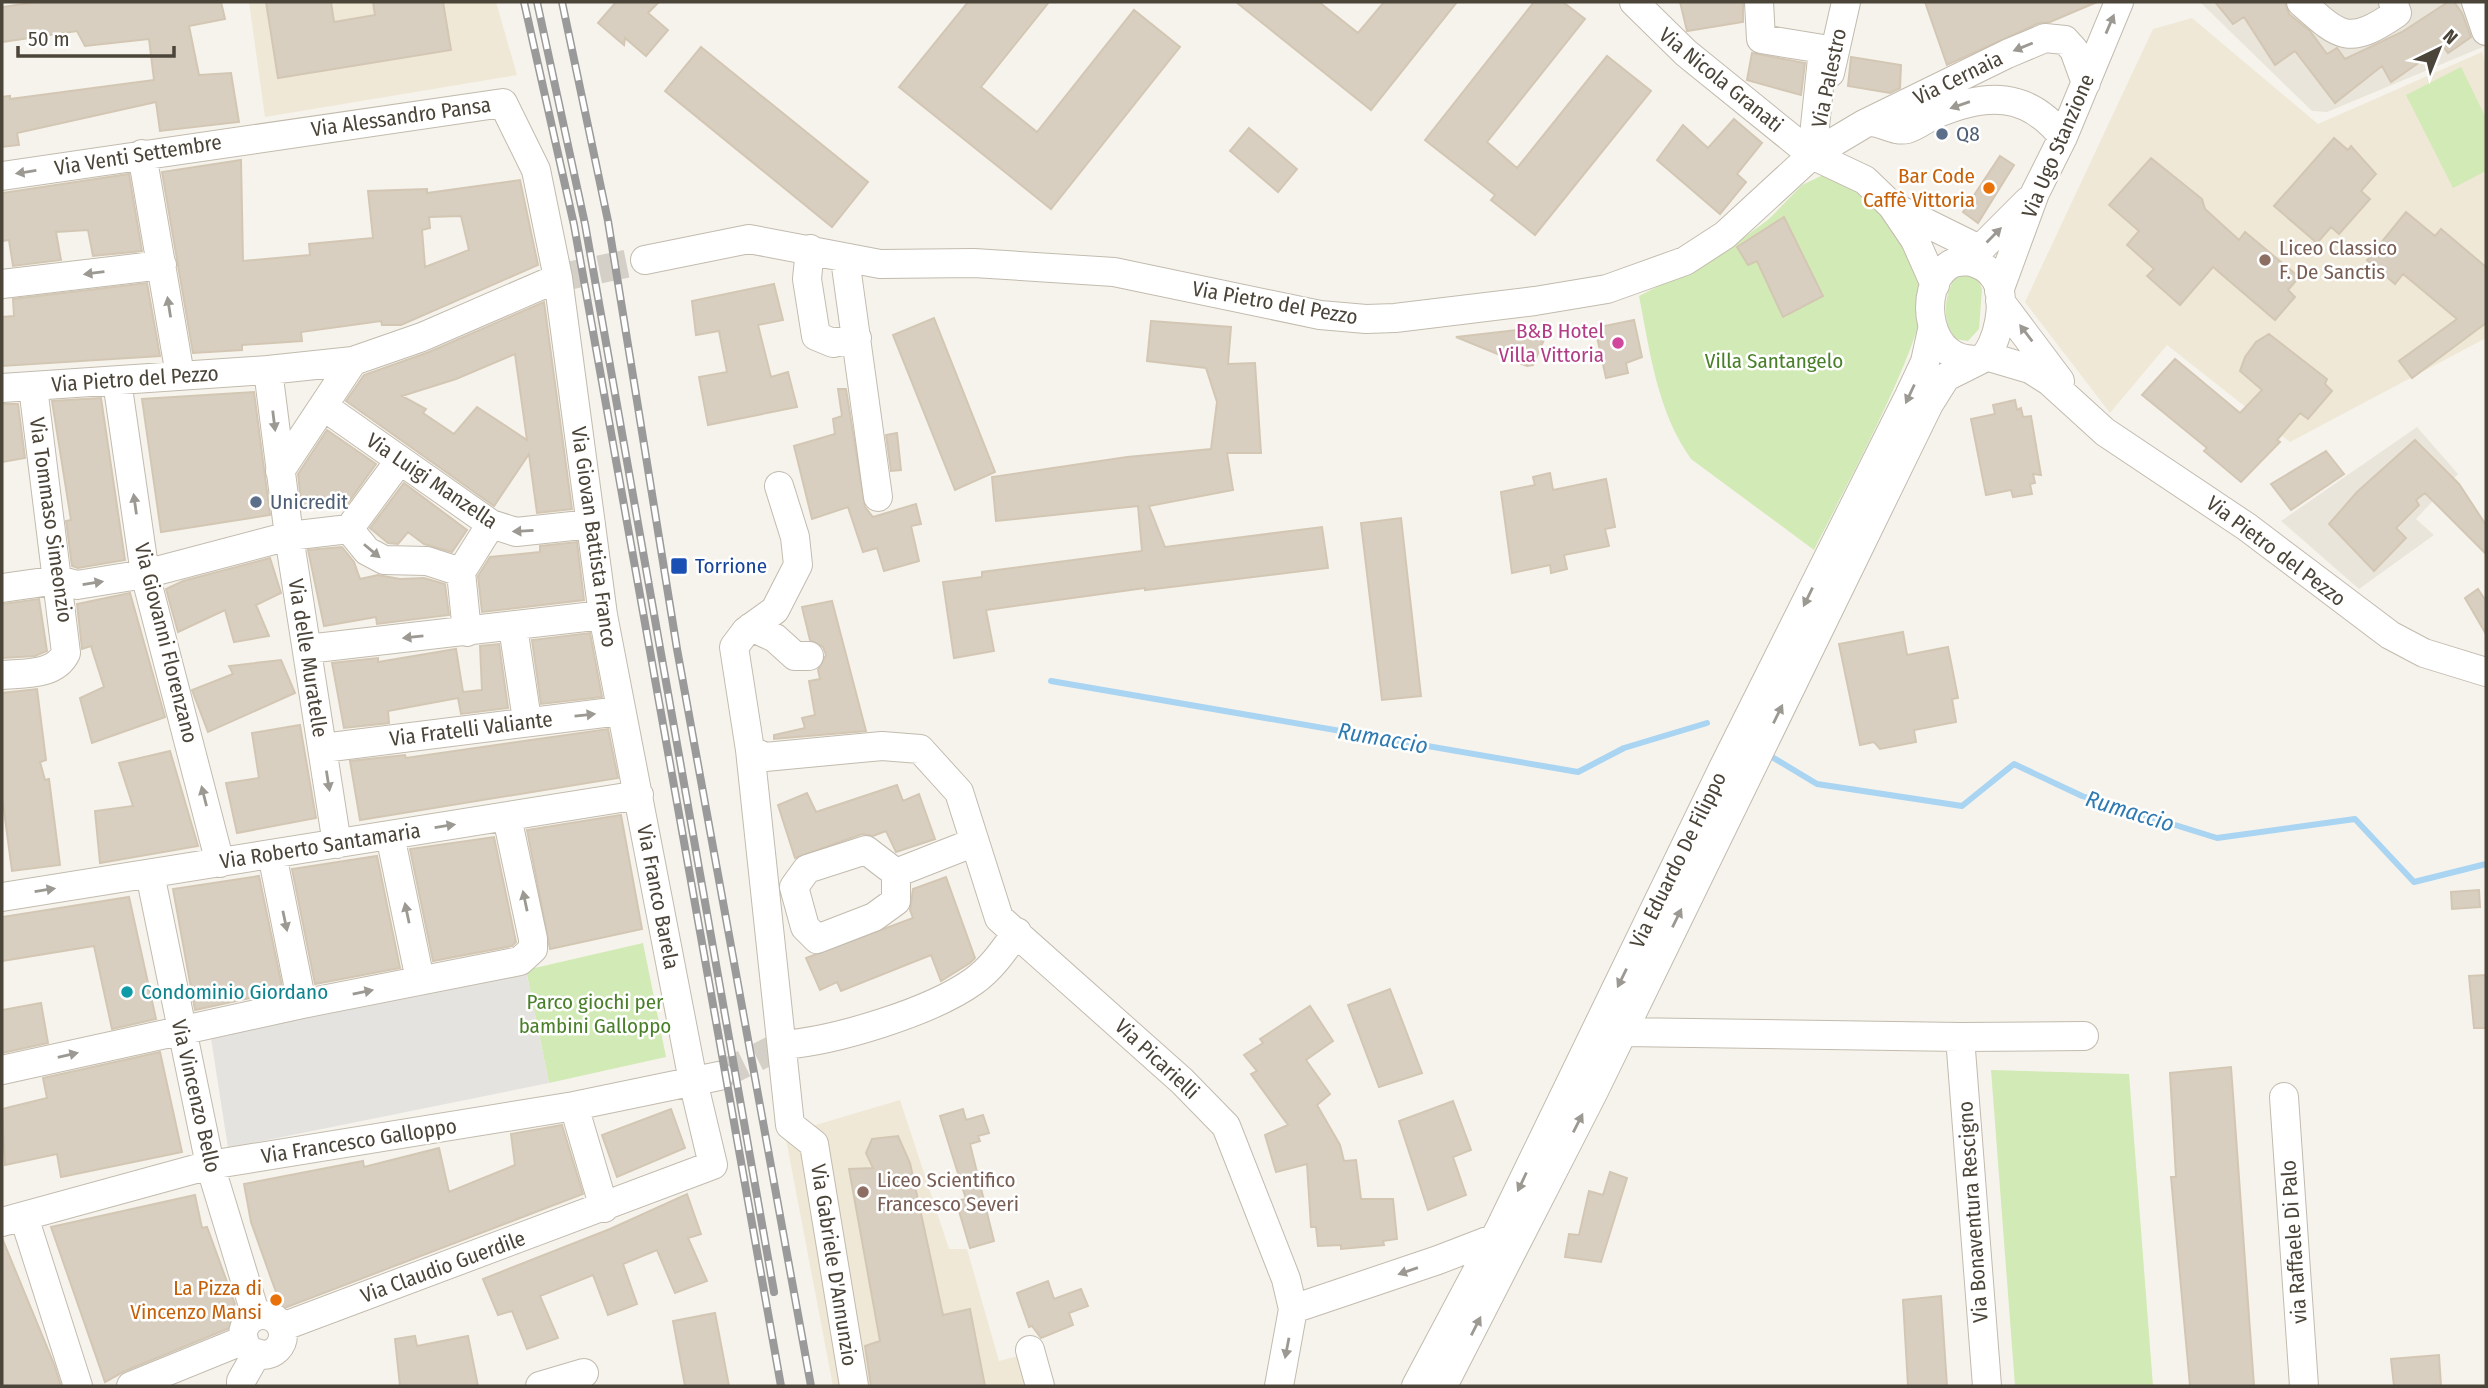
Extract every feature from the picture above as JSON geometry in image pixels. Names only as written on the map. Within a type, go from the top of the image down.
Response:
[{"type":"street","name":"Via Nicola Granati","points":[[1634,2],[1655,26],[1686,54],[1812,155]]},
{"type":"street","points":[[1759,2],[1761,39],[1823,49],[1812,155],[1865,180],[1892,206],[1915,240],[1935,285]]},
{"type":"street","name":"Via Palestro","points":[[1812,155],[1846,2]]},
{"type":"street","name":"Via Ugo Stanzione","points":[[1999,296],[2035,193],[2063,137],[2119,2]]},
{"type":"street","points":[[2301,2],[2332,29],[2350,36],[2377,26],[2396,13],[2393,2]]},
{"type":"street","points":[[2476,2],[2486,31]]},
{"type":"street","name":"Via Cernaia","points":[[1812,155],[1950,81],[2045,38],[2065,40],[2074,50],[2086,83]]},
{"type":"street","points":[[1870,122],[1909,128],[1962,104],[1999,99],[2030,107],[2045,117],[2063,137]]},
{"type":"street","name":"Via Alessandro Pansa","points":[[274,135],[503,103],[536,170],[551,244]]},
{"type":"street","name":"Via Venti Settembre","points":[[2,176],[274,135]]},
{"type":"street","points":[[142,154],[180,375]]},
{"type":"street","name":"Via Pietro del Pezzo","points":[[645,260],[749,239],[880,264],[974,263],[1114,272],[1320,315],[1395,318],[1535,301],[1607,289],[1643,278],[1685,261],[1725,235],[1812,155]]},
{"type":"street","points":[[1892,206],[1947,236],[1977,248],[1983,246],[2035,193]]},
{"type":"street","name":"Via Giovan Battista Franco","points":[[551,244],[558,278],[603,615],[620,711],[639,795]]},
{"type":"street","points":[[810,249],[807,279],[816,336],[833,343],[857,338]]},
{"type":"street","points":[[845,259],[878,497]]},
{"type":"street","points":[[1969,261],[1984,266],[1996,280],[1999,296],[1996,333],[1984,358],[1957,358],[1941,345],[1932,330],[1935,285],[1946,267],[1955,262],[1969,261]]},
{"type":"street","points":[[2,284],[162,265]]},
{"type":"street","points":[[280,471],[353,361],[422,337],[558,278]]},
{"type":"street","name":"Via Pietro del Pezzo","points":[[1999,296],[2078,407]]},
{"type":"street","name":"Via Eduardo De Filippo","points":[[1416,1386],[1495,1237],[1725,764],[1909,396],[1925,362],[1932,330]]},
{"type":"street","name":"Via Pietro del Pezzo","points":[[1984,358],[2030,369],[2105,432],[2247,527],[2390,635],[2424,653],[2486,672]]},
{"type":"street","name":"Via Eduardo De Filippo","points":[[1443,1386],[1623,1032],[1929,404],[1946,377],[1984,358]]},
{"type":"street","name":"Via Pietro del Pezzo","points":[[2,388],[268,370],[353,361]]},
{"type":"street","name":"Via delle Muratelle","points":[[268,370],[289,536],[337,844]]},
{"type":"street","name":"Via Giovanni Florenzano","points":[[117,381],[145,575],[220,863]]},
{"type":"street","name":"Via Tommaso Simeonzio","points":[[2,675],[50,669],[62,661],[66,653],[33,387]]},
{"type":"street","name":"Via Luigi Manzella","points":[[323,406],[491,524],[516,532],[591,524]]},
{"type":"street","points":[[2,587],[58,580],[77,585],[145,575],[289,536],[349,529],[400,460]]},
{"type":"street","points":[[738,633],[775,610],[798,565],[795,537],[779,486]]},
{"type":"street","points":[[467,632],[461,572],[491,524]]},
{"type":"street","points":[[349,529],[368,551],[384,560],[427,561],[461,572]]},
{"type":"street","points":[[307,649],[513,628],[603,615]]},
{"type":"street","points":[[513,628],[527,720]]},
{"type":"street","points":[[738,633],[775,638],[795,656],[809,656]]},
{"type":"street","points":[[738,633],[782,1045],[830,1039],[923,1006],[972,982],[992,966],[1017,932]]},
{"type":"street","name":"Via Fratelli Valiante","points":[[323,748],[527,720],[620,711]]},
{"type":"street","name":"Via Picarielli","points":[[750,750],[765,757],[881,746],[920,749],[959,792],[999,918],[1182,1081],[1226,1126],[1286,1279],[1293,1309],[1279,1386]]},
{"type":"street","name":"Via Roberto Santamaria","points":[[2,897],[639,795]]},
{"type":"street","name":"Via Franco Barela","points":[[639,795],[706,1079]]},
{"type":"street","points":[[2,1070],[302,1004],[520,961],[533,949],[507,817]]},
{"type":"street","points":[[390,835],[421,980]]},
{"type":"street","points":[[896,873],[975,842]]},
{"type":"street","points":[[272,854],[302,1004]]},
{"type":"street","name":"Via Vincenzo Bello","points":[[150,874],[210,1165],[252,1336]]},
{"type":"street","points":[[1623,1032],[2084,1036]]},
{"type":"street","name":"Via Bonaventura Rescigno","points":[[1960,1037],[1987,1386]]},
{"type":"street","name":"Via Gabriele D'Annunzio","points":[[782,1045],[790,1125],[814,1144],[854,1386]]},
{"type":"street","name":"Via Francesco Galloppo","points":[[13,1219],[210,1165],[574,1106],[706,1079]]},
{"type":"street","name":"Via Claudio Guerdile","points":[[252,1336],[273,1317],[282,1327],[713,1165],[706,1079]]},
{"type":"street","name":"via Raffaele Di Palo","points":[[2284,1097],[2304,1386]]},
{"type":"street","points":[[574,1106],[604,1208]]},
{"type":"street","points":[[13,1219],[78,1386]]},
{"type":"street","points":[[1293,1309],[1438,1261],[1495,1237]]},
{"type":"street","points":[[131,1386],[252,1336]]},
{"type":"street","points":[[241,1386],[252,1336]]},
{"type":"street","points":[[1030,1350],[1040,1386]]},
{"type":"street","points":[[540,1386],[584,1373]]},
{"type":"shaded area","points":[[249,2],[496,2],[517,75],[265,117]]},
{"type":"shaded area","points":[[2200,2],[2468,2],[2485,46],[2327,112],[2312,111]]},
{"type":"shaded area","name":"Liceo Classico F. De Sanctis","points":[[2192,18],[2318,124],[2482,52],[2486,65],[2486,338],[2290,442],[2167,345],[2110,413],[2025,302],[2153,29]]},
{"type":"shaded area","points":[[2417,427],[2458,474],[2416,519],[2434,535],[2359,589],[2281,521]]},
{"type":"shaded area","points":[[526,970],[549,1083],[228,1148],[210,1032]]},
{"type":"shaded area","name":"Liceo Scientifico Francesco Severi","points":[[900,1100],[949,1249],[967,1249],[999,1361],[1022,1355],[1031,1386],[833,1386],[785,1134]]},
{"type":"green space","points":[[2461,67],[2486,118],[2486,171],[2453,188],[2406,95]]},
{"type":"green space","name":"Villa Santangelo","points":[[1823,175],[1845,182],[1884,211],[1917,262],[1925,281],[1924,303],[1916,335],[1901,373],[1814,550],[1691,459],[1670,421],[1656,380],[1639,296],[1723,253],[1769,219],[1802,185]]},
{"type":"green space","points":[[1957,274],[1976,274],[1982,289],[1979,329],[1968,341],[1955,339],[1946,315],[1949,290]]},
{"type":"green space","name":"Parco giochi per bambini Galloppo","points":[[643,943],[666,1057],[549,1083],[526,970]]},
{"type":"green space","points":[[1991,1070],[2129,1074],[2153,1386],[2015,1386]]},
{"type":"building","points":[[36,2],[221,2],[225,19],[189,26],[199,75],[231,73],[239,122],[160,131],[156,102],[17,133],[19,145],[2,147],[2,97],[10,96],[10,99],[154,80],[149,39],[85,46],[77,31],[2,42],[2,7]]},
{"type":"building","points":[[266,2],[331,2],[334,22],[375,15],[373,2],[443,2],[451,50],[278,78]]},
{"type":"building","points":[[616,2],[659,2],[648,13],[668,30],[646,56],[625,38],[624,45],[598,23]]},
{"type":"building","points":[[968,2],[1049,2],[981,87],[1037,132],[1134,10],[1180,47],[1051,209],[899,87]]},
{"type":"building","points":[[1236,2],[1319,2],[1358,33],[1384,2],[1457,2],[1371,110]]},
{"type":"building","points":[[1534,2],[1563,2],[1585,19],[1487,142],[1517,168],[1607,56],[1651,91],[1535,235],[1491,200],[1495,195],[1425,140]]},
{"type":"building","points":[[1680,2],[1743,2],[1743,22],[1687,31]]},
{"type":"building","points":[[1925,2],[2097,2],[2050,22],[2039,23],[1947,65]]},
{"type":"building","points":[[2215,2],[2285,2],[2289,14],[2310,31],[2327,54],[2337,48],[2345,59],[2402,32],[2448,2],[2454,2],[2462,13],[2471,37],[2448,53],[2443,46],[2391,82],[2382,66],[2335,103],[2295,51],[2275,65],[2244,17],[2233,24]]},
{"type":"building","points":[[701,47],[868,182],[832,227],[665,91]]},
{"type":"building","points":[[1752,53],[1805,63],[1801,95],[1747,80]]},
{"type":"building","points":[[1851,57],[1901,65],[1900,88],[1890,93],[1848,86]]},
{"type":"building","points":[[1734,119],[1762,143],[1737,174],[1746,182],[1720,214],[1657,160],[1683,125],[1708,148]]},
{"type":"building","points":[[1249,128],[1297,169],[1278,192],[1230,151]]},
{"type":"building","points":[[2334,138],[2348,150],[2351,146],[2376,174],[2361,191],[2370,199],[2339,234],[2331,227],[2317,243],[2274,206]]},
{"type":"building","name":"Bar Code Caffè Vittoria","points":[[2000,156],[2014,165],[1978,223],[1963,212]]},
{"type":"building","points":[[2151,158],[2202,199],[2205,209],[2239,240],[2245,232],[2299,277],[2288,290],[2295,297],[2275,320],[2213,267],[2180,305],[2147,276],[2154,269],[2127,245],[2139,231],[2109,205]]},
{"type":"building","points":[[241,160],[243,261],[310,255],[309,244],[373,238],[368,191],[427,189],[427,193],[520,180],[538,265],[401,325],[382,325],[381,321],[301,332],[302,341],[242,345],[242,350],[193,353],[162,172]],"holes":[[[461,216],[469,250],[425,267],[422,230],[430,228],[429,217]]]},
{"type":"building","points":[[129,174],[142,251],[93,256],[88,230],[56,232],[61,260],[13,266],[9,240],[2,241],[2,193]]},
{"type":"building","points":[[2406,212],[2435,236],[2441,229],[2486,267],[2486,323],[2412,378],[2399,361],[2457,319],[2403,274],[2395,284],[2367,260]]},
{"type":"building","points":[[1784,217],[1823,296],[1783,317],[1757,261],[1748,265],[1737,247]]},
{"type":"building","points":[[147,283],[160,356],[2,366],[2,317],[14,316],[13,299]]},
{"type":"building","points":[[774,284],[783,320],[758,325],[771,377],[788,372],[797,407],[708,425],[699,377],[727,372],[719,331],[696,335],[692,301]]},
{"type":"building","points":[[544,302],[572,509],[537,513],[529,454],[494,506],[346,401],[364,375],[429,352]],"holes":[[[515,354],[527,440],[477,407],[454,434],[423,413],[426,409],[402,396],[456,379]]]},
{"type":"building","points":[[934,318],[995,472],[955,490],[893,335]]},
{"type":"building","name":"B&B Hotel Villa Vittoria","points":[[1634,320],[1642,357],[1626,363],[1628,373],[1606,378],[1595,328]]},
{"type":"building","points":[[1151,321],[1231,327],[1228,364],[1255,363],[1261,453],[1227,453],[1233,490],[1149,506],[1165,547],[1322,527],[1328,568],[1145,588],[986,610],[994,651],[954,658],[943,582],[982,577],[982,572],[1142,551],[1138,506],[996,521],[992,477],[1127,457],[1211,449],[1217,402],[1206,368],[1147,361]]},
{"type":"building","points":[[1525,329],[1526,338],[1546,335],[1533,365],[1527,366],[1456,337]]},
{"type":"building","points":[[2269,334],[2327,379],[2325,384],[2332,391],[2308,419],[2300,413],[2277,440],[2280,442],[2241,482],[2204,451],[2207,448],[2142,395],[2175,359],[2240,413],[2262,390],[2240,371],[2245,357],[2256,342]]},
{"type":"building","points":[[838,389],[846,389],[865,507],[873,517],[916,504],[921,524],[911,526],[919,561],[884,571],[877,548],[863,552],[848,507],[812,519],[794,446],[835,434],[833,419],[842,416]]},
{"type":"building","points":[[254,392],[270,515],[161,532],[142,399]]},
{"type":"building","points":[[101,398],[125,560],[78,568],[72,566],[66,521],[71,520],[52,401]]},
{"type":"building","points":[[2015,400],[2017,410],[2021,408],[2023,417],[2031,416],[2041,475],[2033,474],[2035,483],[2030,484],[2032,494],[2013,497],[2011,490],[1986,495],[1971,419],[1995,414],[1993,405]]},
{"type":"building","points":[[2,404],[18,404],[25,458],[2,462]]},
{"type":"building","points":[[327,430],[376,464],[348,503],[302,510],[298,474]]},
{"type":"building","points":[[897,433],[901,470],[891,471],[886,435]]},
{"type":"building","points":[[2415,440],[2459,484],[2486,525],[2486,554],[2425,493],[2416,500],[2419,505],[2396,528],[2406,538],[2374,571],[2329,524],[2357,492]]},
{"type":"building","points":[[2326,451],[2344,474],[2291,510],[2271,484]]},
{"type":"building","points":[[1550,473],[1553,490],[1606,479],[1615,527],[1605,529],[1609,546],[1564,555],[1567,569],[1551,573],[1550,565],[1512,573],[1501,492],[1535,485],[1533,477]]},
{"type":"building","points":[[404,483],[467,530],[452,552],[424,544],[408,532],[398,544],[388,543],[370,528]]},
{"type":"building","points":[[1401,518],[1421,696],[1382,700],[1361,523]]},
{"type":"building","points":[[577,542],[584,600],[482,612],[478,576],[490,557],[540,552],[540,546]]},
{"type":"building","points":[[342,547],[354,562],[360,579],[378,575],[400,579],[424,578],[445,584],[449,615],[377,624],[376,617],[324,626],[308,550]]},
{"type":"building","points":[[270,558],[281,593],[256,605],[269,636],[234,642],[225,610],[178,632],[166,589],[183,581]]},
{"type":"building","points":[[2478,589],[2486,601],[2486,634],[2465,598]]},
{"type":"building","points":[[130,593],[165,717],[92,743],[80,698],[104,687],[91,646],[82,649],[77,604]]},
{"type":"building","points":[[39,599],[47,651],[35,656],[2,658],[2,604]]},
{"type":"building","points":[[832,601],[866,731],[774,739],[774,735],[805,728],[802,718],[815,715],[809,681],[820,679],[818,670],[826,655],[823,647],[810,640],[802,607]]},
{"type":"building","points":[[1903,632],[1907,655],[1948,647],[1958,698],[1952,699],[1956,722],[1914,730],[1916,742],[1880,749],[1874,742],[1860,745],[1839,644]]},
{"type":"building","points":[[590,633],[602,697],[541,704],[532,640]]},
{"type":"building","points":[[499,644],[508,708],[461,714],[458,698],[388,711],[389,723],[344,728],[332,663],[378,658],[378,662],[456,649],[463,692],[482,690],[480,646]]},
{"type":"building","points":[[281,660],[295,693],[208,732],[192,690],[233,674],[229,666]]},
{"type":"building","points":[[37,689],[46,760],[40,762],[45,780],[49,779],[60,865],[12,871],[2,796],[2,693]]},
{"type":"building","points":[[300,725],[316,818],[237,833],[226,783],[259,778],[252,733]]},
{"type":"building","points":[[608,729],[618,778],[360,820],[350,761],[405,755],[406,758]]},
{"type":"building","points":[[170,751],[198,846],[100,863],[95,811],[133,806],[119,763]]},
{"type":"building","points":[[897,785],[903,801],[919,794],[935,839],[896,852],[886,831],[873,836],[862,834],[795,858],[778,805],[807,793],[816,812]]},
{"type":"building","points":[[621,815],[642,929],[550,949],[527,830]]},
{"type":"building","points":[[494,837],[516,942],[512,946],[433,961],[410,849]]},
{"type":"building","points":[[377,856],[400,968],[315,984],[292,869]]},
{"type":"building","points":[[259,876],[283,991],[195,1010],[173,889]]},
{"type":"building","points":[[946,877],[975,958],[970,963],[941,981],[931,955],[841,991],[837,982],[820,990],[806,958],[913,918],[910,910],[913,889]]},
{"type":"building","points":[[2479,890],[2480,907],[2452,909],[2451,892]]},
{"type":"building","name":"Condominio Giordano","points":[[129,897],[156,1019],[112,1029],[94,946],[2,961],[2,917]]},
{"type":"building","points":[[2486,975],[2486,1028],[2474,1028],[2469,976]]},
{"type":"building","points":[[1390,989],[1422,1073],[1379,1087],[1348,1005]]},
{"type":"building","points":[[41,1003],[48,1043],[2,1053],[2,1010]]},
{"type":"building","points":[[1310,1006],[1333,1041],[1306,1060],[1330,1094],[1317,1105],[1340,1145],[1344,1161],[1356,1160],[1361,1199],[1393,1199],[1397,1239],[1383,1241],[1384,1245],[1341,1249],[1341,1245],[1318,1246],[1316,1227],[1311,1227],[1307,1164],[1276,1172],[1265,1135],[1288,1125],[1251,1074],[1257,1071],[1244,1055],[1263,1043],[1260,1039]]},
{"type":"building","points":[[160,1052],[182,1152],[61,1177],[57,1154],[5,1165],[2,1109],[47,1098],[43,1078]]},
{"type":"building","points":[[2231,1067],[2254,1386],[2190,1386],[2171,1177],[2176,1177],[2170,1073]]},
{"type":"building","points":[[1453,1101],[1471,1150],[1453,1157],[1466,1195],[1428,1210],[1399,1121]]},
{"type":"building","points":[[671,1109],[685,1148],[617,1177],[602,1135]]},
{"type":"building","points":[[963,1109],[966,1120],[983,1115],[989,1133],[978,1136],[980,1141],[970,1144],[994,1241],[970,1248],[956,1201],[966,1199],[940,1116]]},
{"type":"building","points":[[562,1125],[583,1194],[282,1309],[251,1222],[244,1184],[363,1161],[364,1167],[439,1148],[449,1192],[515,1165],[511,1134]]},
{"type":"building","name":"Liceo Scientifico Francesco Severi","points":[[898,1136],[910,1163],[943,1315],[970,1309],[985,1386],[871,1386],[865,1346],[880,1341],[849,1169],[873,1168],[866,1153],[872,1139]]},
{"type":"building","points":[[1610,1172],[1627,1178],[1601,1262],[1565,1257],[1569,1234],[1579,1235],[1589,1191],[1603,1195]]},
{"type":"building","points":[[687,1194],[701,1234],[688,1238],[707,1281],[675,1293],[657,1250],[623,1264],[637,1304],[608,1315],[593,1275],[540,1296],[558,1338],[527,1349],[512,1311],[498,1315],[483,1279],[610,1229]]},
{"type":"building","points":[[195,1195],[202,1228],[207,1227],[235,1304],[231,1308],[237,1325],[125,1371],[105,1382],[51,1227]]},
{"type":"building","points":[[2,1238],[54,1364],[61,1386],[2,1386]]},
{"type":"building","points":[[1048,1281],[1054,1299],[1081,1289],[1088,1306],[1069,1313],[1073,1325],[1041,1338],[1032,1326],[1029,1327],[1017,1293]]},
{"type":"building","points":[[1941,1296],[1947,1386],[1908,1386],[1903,1300]]},
{"type":"building","points":[[715,1313],[729,1386],[685,1386],[673,1321]]},
{"type":"building","points":[[415,1336],[417,1346],[468,1336],[478,1386],[400,1386],[395,1339]]},
{"type":"building","points":[[2439,1355],[2441,1386],[2394,1386],[2391,1359]]},
{"type":"waterway","name":"Rumaccio","points":[[1051,681],[1578,772],[1624,748],[1707,723]]},
{"type":"waterway","name":"Rumaccio","points":[[1772,757],[1817,784],[1962,806],[2014,764],[2082,796],[2217,838],[2355,819],[2414,882],[2486,864]]},
{"type":"tunnel","points":[[558,278],[645,260]]},
{"type":"tunnel","points":[[719,1076],[782,1045]]},
{"type":"railway","points":[[524,2],[574,225],[781,1386]]},
{"type":"railway","points":[[537,2],[585,224],[774,1292]]},
{"type":"railway","points":[[562,2],[608,221],[677,649],[811,1386]]},
{"type":"place","name":"Q8","points":[[1942,134]]},
{"type":"place","name":"Bar Code Caffè Vittoria","points":[[1989,188]]},
{"type":"place","name":"Liceo Classico F. De Sanctis","points":[[2265,260]]},
{"type":"place","name":"B&B Hotel Villa Vittoria","points":[[1618,343]]},
{"type":"place","name":"Unicredit","points":[[256,502]]},
{"type":"place","name":"Torrione","points":[[679,566]]},
{"type":"place","name":"Condominio Giordano","points":[[127,992]]},
{"type":"place","name":"Liceo Scientifico Francesco Severi","points":[[863,1192]]},
{"type":"place","name":"La Pizza di Vincenzo Mansi","points":[[276,1300]]}]
